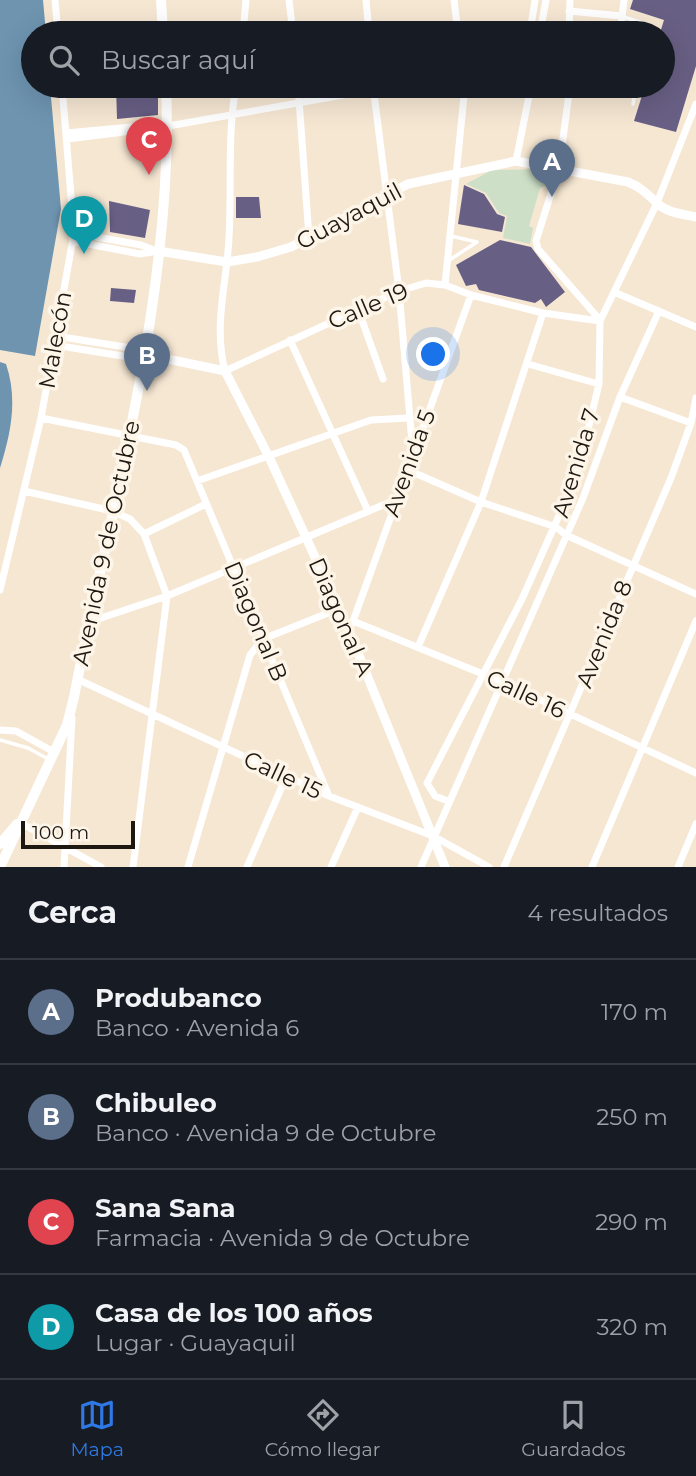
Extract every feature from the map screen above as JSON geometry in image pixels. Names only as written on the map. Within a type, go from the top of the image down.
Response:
[{"type":"main road","points":[[161,0],[162,21]]},
{"type":"main road","name":"Avenida 9 de Octubre","points":[[0,867],[52,756],[73,700],[146,354],[158,251],[168,124],[167,98]]},
{"type":"main road","name":"Avenida 9 de Octubre","points":[[0,844],[19,822]]},
{"type":"street","points":[[55,0],[57,21]]},
{"type":"street","points":[[244,21],[246,0]]},
{"type":"street","points":[[289,0],[292,21]]},
{"type":"street","points":[[366,0],[368,21]]},
{"type":"street","points":[[454,0],[457,21]]},
{"type":"street","points":[[532,21],[535,0]]},
{"type":"street","points":[[542,21],[546,0]]},
{"type":"street","points":[[569,21],[570,0]]},
{"type":"street","points":[[621,21],[624,0]]},
{"type":"street","points":[[569,11],[622,16]]},
{"type":"street","name":"Malecón","points":[[0,590],[41,418],[73,237],[63,98]]},
{"type":"street","points":[[56,336],[131,348],[146,354],[225,371],[219,336],[220,303],[227,262],[231,115],[234,98]]},
{"type":"street","points":[[299,98],[309,237]]},
{"type":"street","points":[[66,136],[157,128],[328,98]]},
{"type":"street","points":[[375,98],[399,291],[413,454]]},
{"type":"street","points":[[445,285],[464,98]]},
{"type":"street","points":[[516,161],[529,98]]},
{"type":"street","points":[[568,98],[559,168],[536,241],[538,249],[600,321]]},
{"type":"street","name":"Avenida 7","points":[[427,783],[556,527],[577,475],[599,384],[600,321],[657,203],[696,104]]},
{"type":"street","name":"Guayaquil","points":[[73,237],[141,245],[158,251],[227,262],[280,250],[408,184],[516,161],[628,182],[649,192],[657,203],[672,212],[696,217]]},
{"type":"street","name":"Calle 19","points":[[225,371],[399,291],[426,283],[445,285],[471,295],[542,313],[600,321]]},
{"type":"street","points":[[614,292],[696,327]]},
{"type":"street","name":"Avenida 5","points":[[349,631],[471,295]]},
{"type":"street","points":[[358,309],[383,379]]},
{"type":"street","name":"Avenida 7","points":[[421,866],[500,681],[583,498],[620,397],[659,311]]},
{"type":"street","points":[[418,647],[481,502],[528,364],[542,313]]},
{"type":"street","points":[[290,340],[368,511]]},
{"type":"street","points":[[54,345],[129,357],[146,354]]},
{"type":"street","points":[[528,364],[599,384]]},
{"type":"street","name":"Diagonal A","points":[[225,371],[269,457],[349,631],[445,867]]},
{"type":"street","points":[[620,397],[691,423]]},
{"type":"street","name":"Avenida 8","points":[[504,867],[634,563],[691,423],[696,398]]},
{"type":"street","points":[[41,418],[129,437]]},
{"type":"street","points":[[197,481],[371,420],[408,418]]},
{"type":"street","name":"Diagonal B","points":[[129,437],[181,447],[329,796]]},
{"type":"street","points":[[408,470],[481,502],[556,527],[566,535],[634,563],[696,594]]},
{"type":"street","points":[[24,491],[112,511],[130,519],[144,534],[167,596],[133,867]]},
{"type":"street","points":[[89,622],[167,596],[396,500]]},
{"type":"street","points":[[144,534],[206,505]]},
{"type":"street","points":[[188,867],[243,668],[263,639],[338,609]]},
{"type":"street","name":"Calle 16","points":[[353,621],[483,673],[696,773]]},
{"type":"street","points":[[592,867],[696,621]]},
{"type":"street","name":"Calle 15","points":[[77,679],[329,796],[433,836],[489,867]]},
{"type":"street","points":[[64,867],[73,700]]},
{"type":"street","points":[[0,730],[16,732],[52,756]]},
{"type":"street","points":[[247,867],[286,777]]},
{"type":"street","points":[[415,791],[427,783],[435,796],[448,801]]},
{"type":"street","points":[[331,867],[358,807]]},
{"type":"street","points":[[19,822],[66,848],[85,863],[101,867]]},
{"type":"street","points":[[678,867],[696,824]]},
{"type":"lane","points":[[622,16],[636,21]]},
{"type":"lane","points":[[633,104],[634,98]]},
{"type":"lane","points":[[448,261],[477,242],[451,236]]},
{"type":"lane","points":[[0,740],[52,756]]},
{"type":"green space","points":[[550,169],[548,184],[540,188],[529,226],[533,228],[530,244],[503,238],[507,216],[499,213],[486,193],[466,184],[492,170]]},
{"type":"water","points":[[0,0],[43,0],[45,21],[21,21],[21,98],[51,98],[61,209],[35,356],[0,350]]},
{"type":"water","points":[[0,362],[6,364],[10,377],[12,416],[0,468]]},
{"type":"building","points":[[633,0],[696,0],[696,66],[676,132],[634,121],[641,98],[675,98],[675,21],[664,21],[630,9]]},
{"type":"building","points":[[116,98],[158,98],[158,115],[117,119]]},
{"type":"building","points":[[464,185],[484,194],[497,214],[505,217],[502,232],[458,224]]},
{"type":"building","points":[[236,197],[259,197],[261,218],[236,218]]},
{"type":"building","points":[[109,201],[150,210],[145,238],[110,232]]},
{"type":"building","points":[[500,240],[531,247],[565,292],[546,307],[541,299],[535,303],[479,290],[476,284],[466,286],[456,265]]},
{"type":"building","points":[[111,288],[136,290],[134,303],[110,301]]},
{"type":"place","name":"Sana Sana","points":[[149,175]]},
{"type":"place","name":"Produbanco","points":[[552,197]]},
{"type":"place","name":"Casa de los 100 años","points":[[84,254]]},
{"type":"place","name":"Chibuleo","points":[[147,391]]}]
